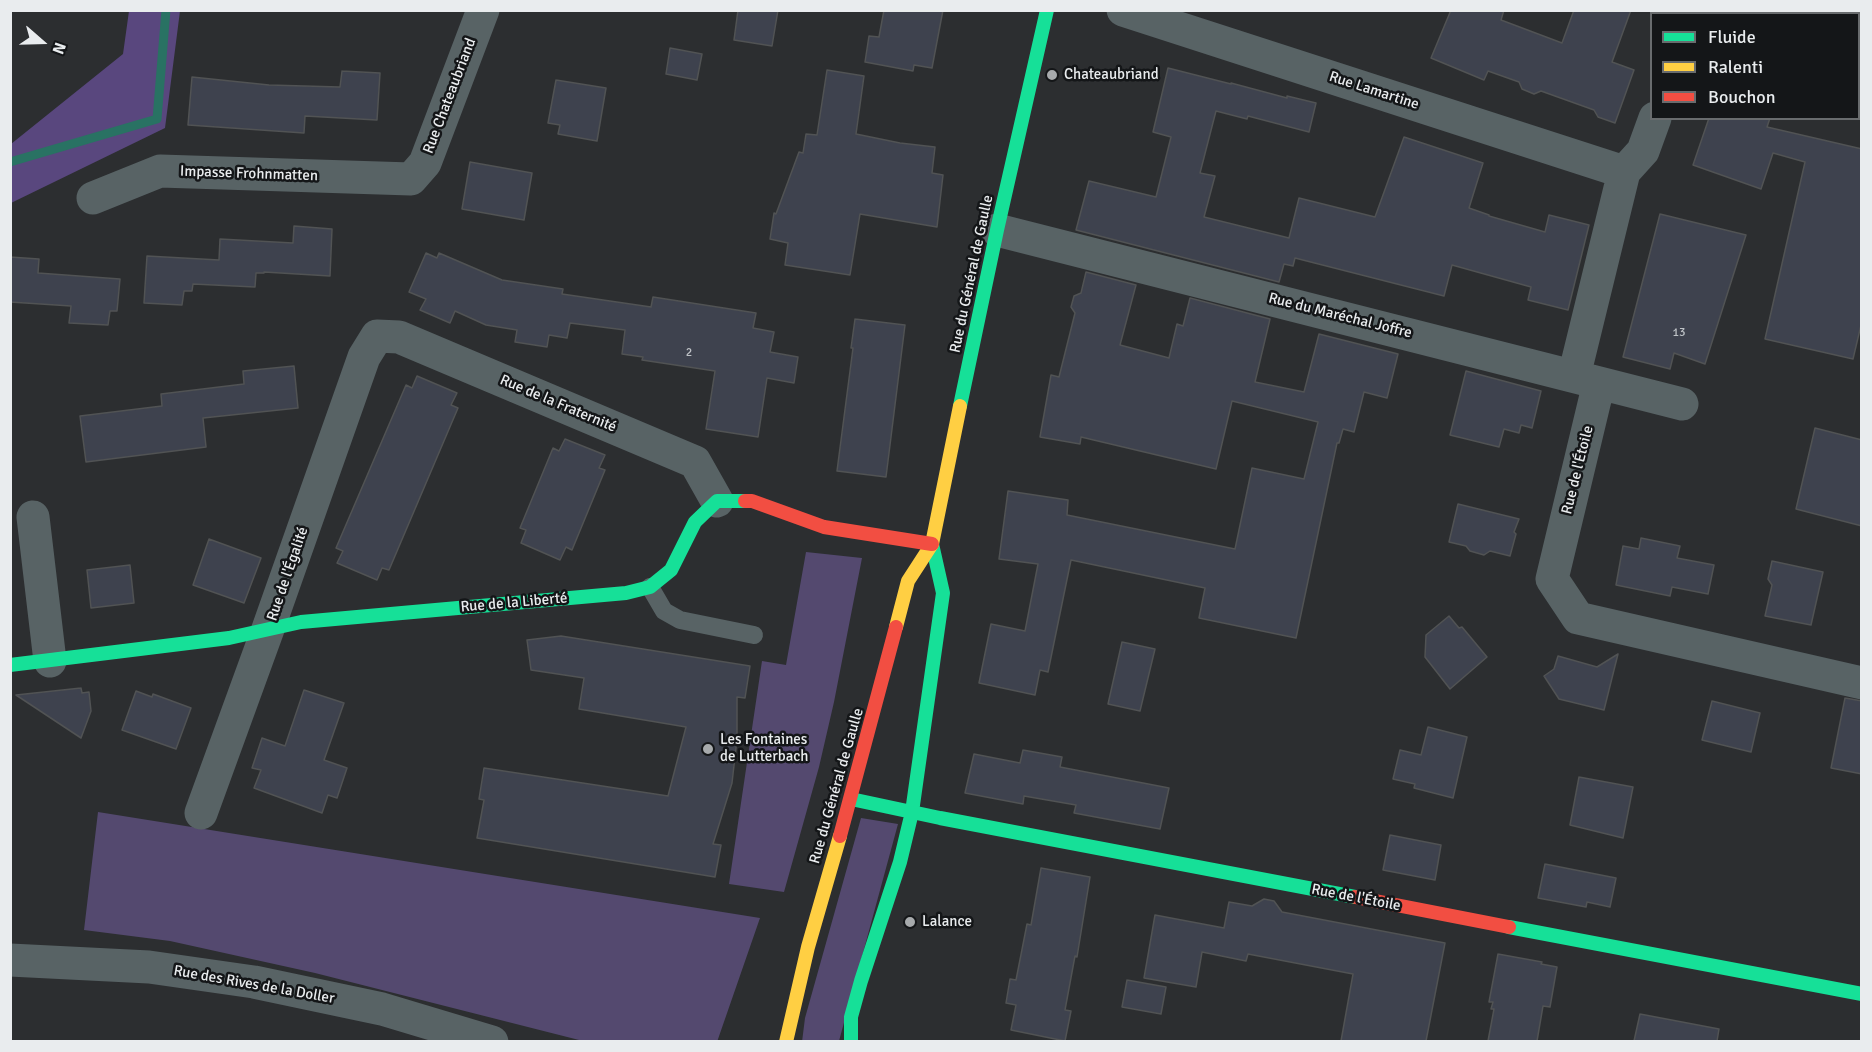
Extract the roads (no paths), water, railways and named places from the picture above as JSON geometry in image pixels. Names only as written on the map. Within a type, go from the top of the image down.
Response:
[{"type":"street","name":"Rue Chateaubriand","points":[[411,178],[424,163],[483,10]]},
{"type":"street","name":"Rue du Général de Gaulle","points":[[786,1041],[808,947],[851,799],[908,581],[932,544],[997,230],[1047,10]]},
{"type":"street","name":"Rue Lamartine","points":[[1123,10],[1624,172]]},
{"type":"street","points":[[1624,172],[1643,151],[1654,120]]},
{"type":"street","name":"Impasse Frohnmatten","points":[[93,198],[160,171],[411,178]]},
{"type":"street","name":"Rue de l'Étoile","points":[[1624,172],[1552,579],[1578,618],[1862,683]]},
{"type":"street","name":"Rue du Maréchal Joffre","points":[[997,230],[1682,404]]},
{"type":"street","name":"Rue de la Fraternité","points":[[378,336],[399,337],[695,462],[717,501]]},
{"type":"street","name":"Rue de l'Égalité","points":[[201,813],[363,357],[378,336]]},
{"type":"street","points":[[717,501],[752,501],[824,527],[932,544]]},
{"type":"street","name":"Rue de la Liberté","points":[[10,665],[229,638],[301,622],[626,593],[650,587],[671,570],[695,522],[717,501]]},
{"type":"street","points":[[33,517],[50,661]]},
{"type":"street","name":"Rue du Général de Gaulle","points":[[851,1041],[851,1017],[900,862],[912,812],[943,593],[932,544]]},
{"type":"street","name":"Rue de l'Étoile","points":[[851,799],[1862,994]]},
{"type":"street","name":"Rue des Rives de la Doller","points":[[10,960],[150,967],[254,982],[382,1009],[492,1041]]},
{"type":"lane","points":[[650,587],[664,611],[680,620],[754,635]]},
{"type":"waterway","points":[[10,162],[157,119],[166,10]]},
{"type":"place","name":"Chateaubriand","points":[[1052,75]]},
{"type":"place","name":"Les Fontaines de Lutterbach","points":[[708,749]]},
{"type":"place","name":"Lalance","points":[[910,922]]}]
